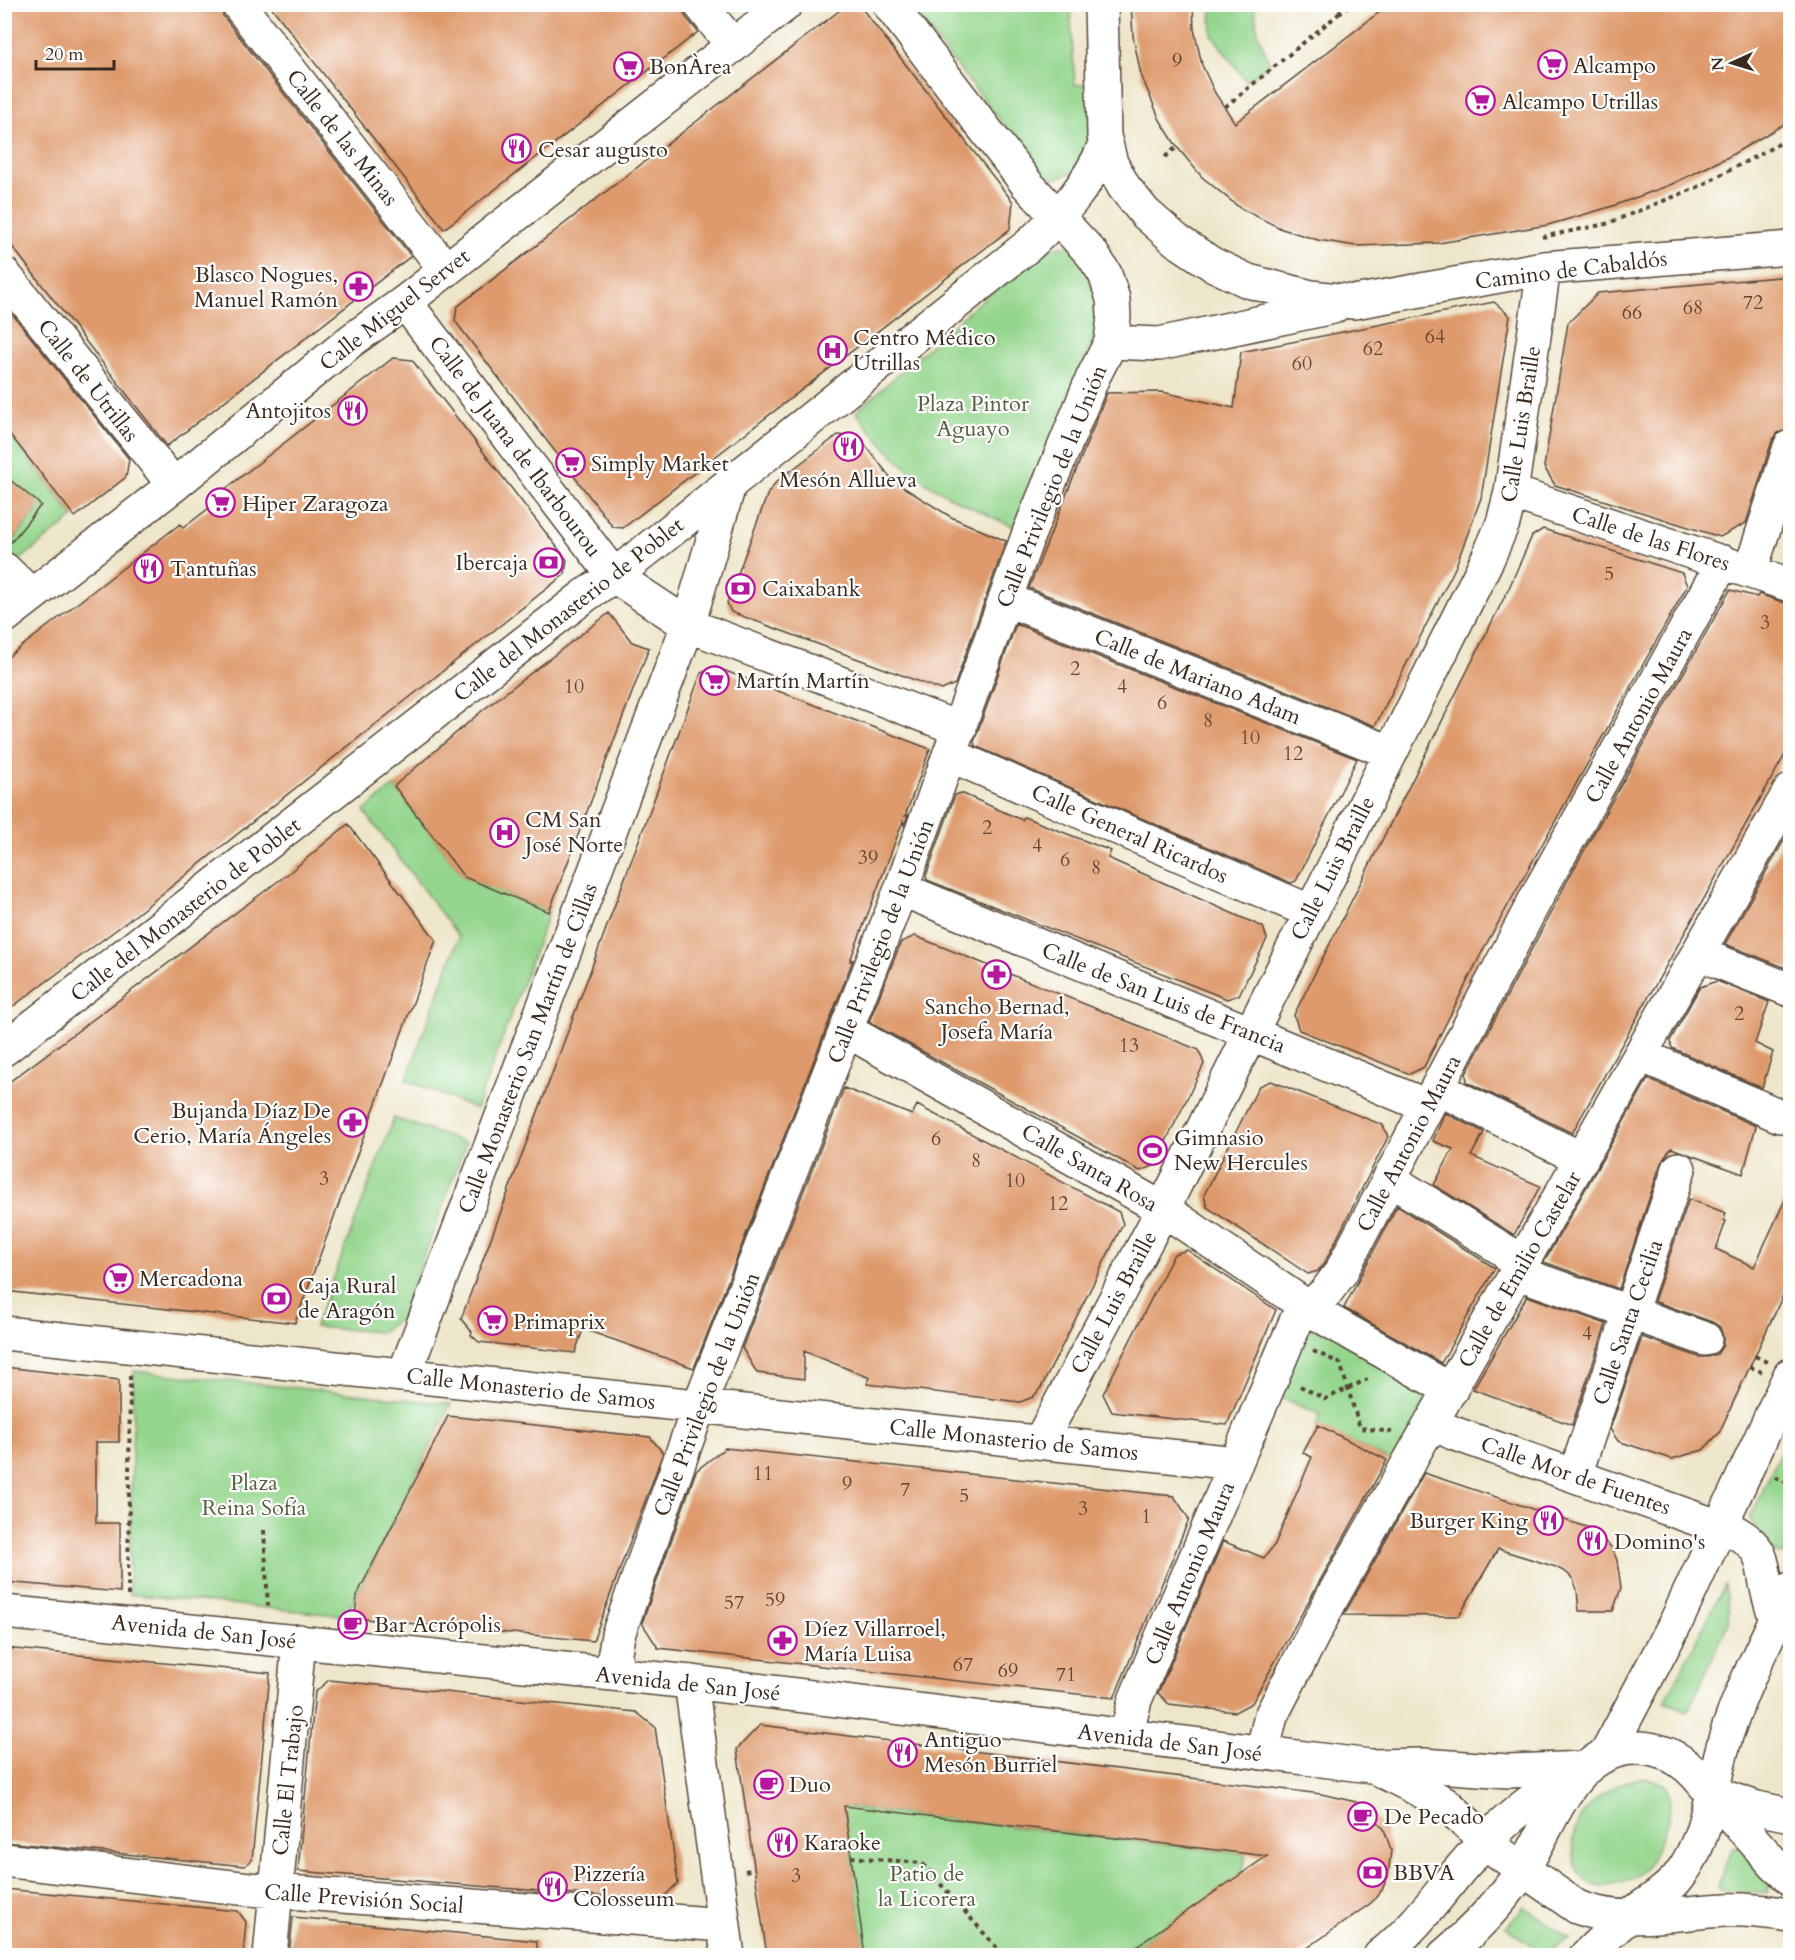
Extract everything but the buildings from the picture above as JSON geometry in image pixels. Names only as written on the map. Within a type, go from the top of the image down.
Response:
[{"type":"street","name":"Calle de las Minas","points":[[238,4],[446,270]]},
{"type":"street","points":[[700,4],[733,46]]},
{"type":"street","name":"Calle Miguel Servet","points":[[4,617],[174,485],[352,340],[405,302],[786,4]]},
{"type":"street","name":"Calle Privilegio de la Unión","points":[[623,1675],[614,1658],[618,1635],[699,1406],[901,889],[1005,599],[1093,377],[1111,342],[1114,316],[1109,285],[1092,254],[1028,184],[889,4]]},
{"type":"street","points":[[1081,4],[1082,85]]},
{"type":"street","name":"Camino de Cabaldós","points":[[1101,4],[1105,145],[1111,163],[1124,187],[1145,213],[1176,240],[1212,264],[1248,281],[1282,291],[1354,302]]},
{"type":"street","name":"Calle del Monasterio de Poblet","points":[[4,1049],[587,594],[614,576],[1029,245],[1058,218],[1095,170],[1105,145]]},
{"type":"street","name":"Camino de Cabaldós","points":[[1111,342],[1159,344],[1354,302],[1541,253],[1791,248]]},
{"type":"street","name":"Calle Luis Braille","points":[[1040,1442],[1163,1209],[1309,911],[1488,558],[1503,523],[1511,492],[1541,253]]},
{"type":"street","name":"Calle de Utrillas","points":[[4,274],[174,485]]},
{"type":"street","name":"Calle de Juana de Ibarbourou","points":[[405,302],[614,576],[688,625],[955,742]]},
{"type":"street","name":"Calle Antonio Maura","points":[[1126,1736],[1135,1700],[1297,1319],[1308,1306],[1326,1292],[1341,1272],[1543,885],[1737,566],[1791,447]]},
{"type":"street","name":"Calle Monasterio San Martín de Cillas","points":[[404,1375],[688,625],[730,482]]},
{"type":"street","name":"Calle de las Flores","points":[[1511,492],[1791,585]]},
{"type":"street","points":[[4,569],[31,595]]},
{"type":"street","name":"Calle de Mariano Adam","points":[[1005,599],[1390,752]]},
{"type":"street","name":"Calle General Ricardos","points":[[955,742],[1309,911]]},
{"type":"street","name":"Calle de Emilio Castelar","points":[[1262,1753],[1271,1716],[1334,1594],[1699,954],[1771,821],[1788,803]]},
{"type":"street","name":"Calle de San Luis de Francia","points":[[901,889],[1251,1032],[1432,1097],[1582,1158]]},
{"type":"street","points":[[1699,954],[1791,990]]},
{"type":"street","name":"Calle Santa Rosa","points":[[846,1030],[1163,1209],[1308,1306],[1451,1390]]},
{"type":"street","points":[[1641,1055],[1780,1116]]},
{"type":"street","name":"Calle Santa Cecilia","points":[[1575,1475],[1628,1312],[1679,1169]]},
{"type":"street","points":[[1389,1179],[1507,1252],[1519,1272],[1705,1339]]},
{"type":"street","name":"Calle Monasterio de Samos","points":[[4,1333],[1236,1463]]},
{"type":"street","points":[[1444,1956],[1485,1917],[1522,1870],[1558,1806],[1595,1761],[1676,1622],[1721,1525],[1773,1370]]},
{"type":"street","name":"Calle Mor de Fuentes","points":[[1431,1422],[1453,1433],[1721,1525],[1748,1540],[1758,1551],[1776,1620]]},
{"type":"street","points":[[1586,1956],[1629,1916],[1654,1900],[1679,1876],[1701,1834],[1710,1792],[1732,1719],[1791,1589]]},
{"type":"street","name":"Avenida de San José","points":[[4,1612],[691,1682],[1370,1766],[1423,1765],[1508,1771],[1595,1761],[1634,1748],[1671,1755],[1698,1776],[1776,1866],[1791,1878]]},
{"type":"street","name":"Calle El Trabajo","points":[[270,1956],[299,1641]]},
{"type":"street","points":[[691,1682],[726,1940]]},
{"type":"street","points":[[1380,1956],[1428,1909],[1485,1841],[1547,1789],[1595,1761]]},
{"type":"street","name":"Avenida de San José","points":[[1370,1766],[1445,1803],[1485,1841],[1522,1870],[1577,1907],[1604,1916],[1727,1910],[1791,1916]]},
{"type":"street","points":[[1710,1792],[1757,1808],[1791,1815]]},
{"type":"street","name":"Calle Previsión Social","points":[[4,1860],[726,1940]]},
{"type":"path","points":[[1332,4],[1341,12]]},
{"type":"path","points":[[1225,107],[1352,4]]},
{"type":"path","points":[[1541,253],[1698,187],[1791,138]]},
{"type":"path","points":[[1166,157],[1177,147]]},
{"type":"path","points":[[127,1624],[130,1346]]},
{"type":"path","points":[[1312,1350],[1340,1363],[1360,1428],[1400,1433]]},
{"type":"path","points":[[1755,1356],[1773,1370]]},
{"type":"path","points":[[1750,1367],[1773,1370]]},
{"type":"path","points":[[1296,1384],[1324,1399],[1367,1378],[1376,1383]]},
{"type":"path","points":[[1770,1474],[1790,1482]]},
{"type":"path","points":[[264,1530],[268,1607]]},
{"type":"path","points":[[851,1857],[922,1863],[1004,1956]]},
{"type":"path","points":[[745,1871],[755,1869]]},
{"type":"green space","points":[[908,5],[1070,5],[1075,85],[1090,84],[1092,113],[1090,142],[1079,166],[1068,174],[1053,179],[1044,175]]},
{"type":"green space","points":[[1211,5],[1254,5],[1258,34],[1270,64],[1246,81],[1212,35]]},
{"type":"green space","name":"Plaza Pintor Aguayo","points":[[1068,246],[1086,255],[1102,317],[1016,528],[928,484],[892,454],[856,412],[976,305],[1050,247]]},
{"type":"green space","points":[[4,427],[74,517],[17,562],[5,551],[37,511],[9,487],[13,482],[5,475]]},
{"type":"green space","points":[[394,786],[464,877],[549,912],[476,1109],[406,1080],[459,937],[364,811]]},
{"type":"green space","points":[[394,1118],[466,1143],[401,1319],[380,1332],[315,1327]]},
{"type":"green space","points":[[1312,1317],[1437,1393],[1402,1467],[1316,1425],[1321,1415],[1279,1397]]},
{"type":"green space","name":"Plaza Reina Sofía","points":[[134,1371],[451,1404],[346,1616],[129,1594]]},
{"type":"green space","points":[[1790,1430],[1790,1542],[1786,1553],[1780,1555],[1773,1551],[1750,1519]]},
{"type":"green space","points":[[1725,1585],[1729,1611],[1728,1623],[1688,1711],[1665,1702]]},
{"type":"green space","points":[[1648,1778],[1665,1784],[1670,1799],[1667,1823],[1651,1860],[1634,1878],[1625,1882],[1606,1886],[1588,1882],[1576,1867],[1572,1850],[1574,1834],[1580,1819],[1602,1795],[1616,1786],[1632,1780]]},
{"type":"green space","name":"Patio de la Licorera","points":[[844,1807],[1246,1854],[1242,1874],[1122,1955],[865,1955]]},
{"type":"green space","points":[[1738,1846],[1771,1878],[1767,1893],[1719,1890],[1717,1886],[1733,1847]]},
{"type":"green space","points":[[1524,1906],[1570,1939],[1543,1954],[1507,1927]]},
{"type":"place","name":"Alcampo","points":[[1552,65]]},
{"type":"place","name":"BonÀrea","points":[[628,66]]},
{"type":"place","name":"Alcampo Utrillas","points":[[1481,101]]},
{"type":"place","name":"Cesar augusto","points":[[517,149]]},
{"type":"place","name":"Blasco Nogues, Manuel Ramón","points":[[359,287]]},
{"type":"place","name":"Centro Médico Utrillas","points":[[832,350]]},
{"type":"place","name":"Antojitos","points":[[352,410]]},
{"type":"place","name":"Mesón Allueva","points":[[848,447]]},
{"type":"place","name":"Simply Market","points":[[570,463]]},
{"type":"place","name":"Hiper Zaragoza","points":[[221,503]]},
{"type":"place","name":"Ibercaja","points":[[549,562]]},
{"type":"place","name":"Tantuñas","points":[[149,568]]},
{"type":"place","name":"Caixabank","points":[[741,588]]},
{"type":"place","name":"Martín Martín","points":[[715,680]]},
{"type":"place","name":"CM San José Norte","points":[[504,832]]},
{"type":"place","name":"Sancho Bernad, Josefa María","points":[[997,974]]},
{"type":"place","name":"Bujanda Díaz De Cerio, María Ángeles","points":[[352,1123]]},
{"type":"place","name":"Gimnasio New Hercules","points":[[1153,1150]]},
{"type":"place","name":"Mercadona","points":[[118,1278]]},
{"type":"place","name":"Caja Rural de Aragón","points":[[277,1298]]},
{"type":"place","name":"Primaprix","points":[[492,1321]]},
{"type":"place","name":"Burger King","points":[[1549,1520]]},
{"type":"place","name":"Domino's","points":[[1593,1541]]},
{"type":"place","name":"Bar Acrópolis","points":[[353,1624]]},
{"type":"place","name":"Díez Villarroel, María Luisa","points":[[783,1641]]},
{"type":"place","name":"Antiguo Mesón Burriel","points":[[903,1752]]},
{"type":"place","name":"Duo","points":[[768,1784]]},
{"type":"place","name":"De Pecado","points":[[1363,1816]]},
{"type":"place","name":"Karaoke","points":[[783,1842]]},
{"type":"place","name":"BBVA","points":[[1372,1872]]},
{"type":"place","name":"Pizzería Colosseum","points":[[552,1886]]}]
